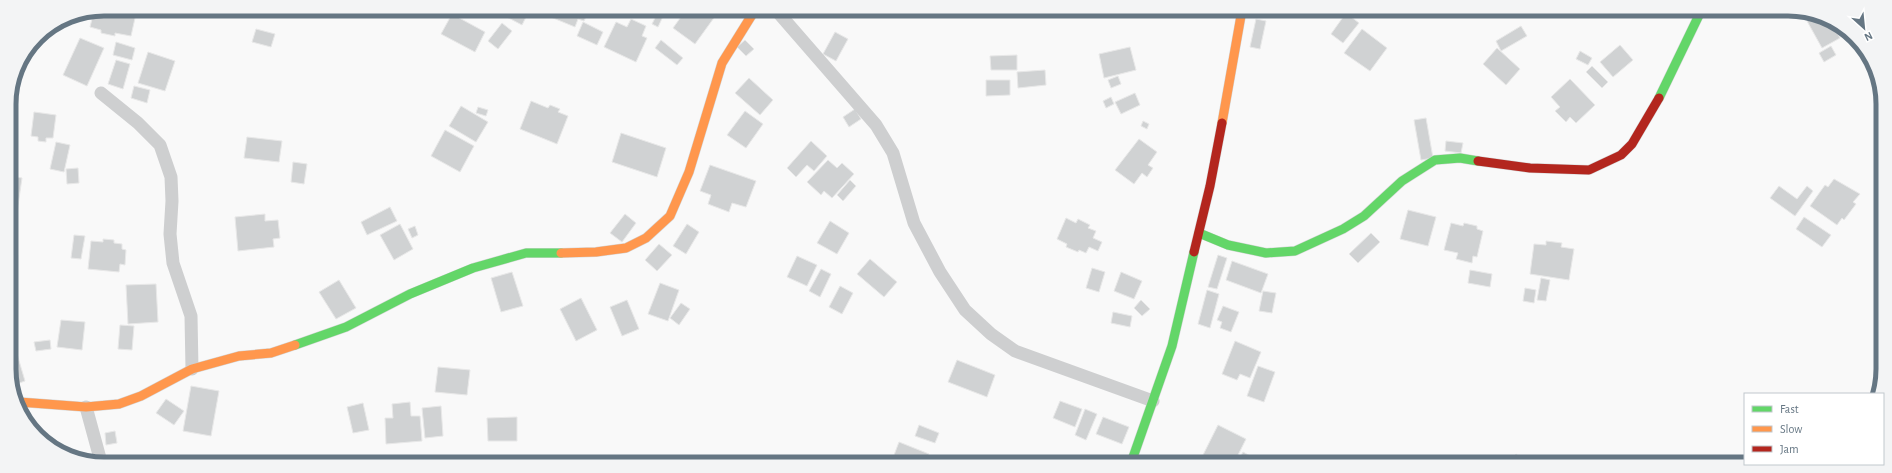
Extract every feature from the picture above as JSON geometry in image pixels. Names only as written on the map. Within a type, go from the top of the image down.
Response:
[{"type":"street","points":[[23,402],[86,407],[119,404],[141,396],[192,369],[240,356],[271,352],[346,327],[410,294],[473,268],[526,253],[596,252],[626,248],[646,238],[670,216],[689,172],[722,63],[751,16]]},
{"type":"street","points":[[781,16],[876,124],[893,153],[914,223],[940,272],[965,310],[991,334],[1015,351],[1153,401]]},
{"type":"street","points":[[1133,457],[1172,346],[1210,186],[1241,16]]},
{"type":"street","points":[[1199,234],[1228,245],[1266,253],[1295,251],[1343,230],[1364,216],[1402,181],[1435,160],[1460,158],[1530,168],[1589,170],[1607,163],[1621,155],[1632,144],[1642,129],[1668,83],[1698,16]]},
{"type":"street","points":[[102,93],[138,123],[160,145],[171,177],[172,201],[170,234],[173,255],[191,316],[192,369]]},
{"type":"street","points":[[86,407],[99,457]]},
{"type":"building","points":[[135,16],[131,36],[115,33],[115,36],[101,33],[101,30],[90,27],[92,17]]},
{"type":"building","points":[[451,16],[456,16],[485,32],[475,52],[441,34]]},
{"type":"building","points":[[505,16],[526,16],[522,25]]},
{"type":"building","points":[[548,16],[586,16],[584,21],[578,19],[575,27]]},
{"type":"building","points":[[656,16],[663,16],[658,27],[652,24]]},
{"type":"building","points":[[682,16],[715,16],[695,44],[673,28]]},
{"type":"building","points":[[1344,16],[1350,16],[1359,23],[1343,43],[1331,34]]},
{"type":"building","points":[[631,19],[646,26],[642,36],[647,38],[636,62],[604,47],[616,22],[627,27]]},
{"type":"building","points":[[1256,19],[1266,21],[1260,49],[1250,47]]},
{"type":"building","points":[[1810,19],[1827,25],[1836,30],[1840,38],[1822,48],[1807,21]]},
{"type":"building","points":[[583,22],[603,32],[597,45],[577,36]]},
{"type":"building","points":[[502,23],[512,31],[498,49],[488,41]]},
{"type":"building","points":[[1521,26],[1527,36],[1501,51],[1496,41]]},
{"type":"building","points":[[256,29],[275,34],[271,47],[252,42]]},
{"type":"building","points":[[1362,29],[1387,48],[1370,71],[1344,53]]},
{"type":"building","points":[[835,32],[848,39],[836,61],[823,54]]},
{"type":"building","points":[[80,38],[104,48],[87,86],[63,75]]},
{"type":"building","points":[[661,40],[683,58],[677,65],[655,48]]},
{"type":"building","points":[[745,40],[754,49],[746,56],[737,47]]},
{"type":"building","points":[[116,42],[135,48],[132,60],[113,55]]},
{"type":"building","points":[[1620,45],[1633,60],[1613,77],[1600,62]]},
{"type":"building","points":[[1831,46],[1836,55],[1824,62],[1819,53]]},
{"type":"building","points":[[1130,47],[1136,70],[1104,78],[1099,54]]},
{"type":"building","points":[[1497,48],[1520,69],[1506,85],[1483,64]]},
{"type":"building","points":[[1580,51],[1592,58],[1588,65],[1576,59]]},
{"type":"building","points":[[148,52],[175,61],[165,91],[138,83]]},
{"type":"building","points":[[1017,55],[1017,70],[991,70],[990,56]]},
{"type":"building","points":[[116,60],[130,64],[123,89],[108,84]]},
{"type":"building","points":[[1592,66],[1608,82],[1602,88],[1586,72]]},
{"type":"building","points":[[1045,70],[1046,85],[1018,88],[1017,72]]},
{"type":"building","points":[[1118,76],[1121,84],[1111,88],[1108,80]]},
{"type":"building","points":[[749,78],[773,100],[760,115],[735,93]]},
{"type":"building","points":[[1570,79],[1595,105],[1576,123],[1570,117],[1566,122],[1555,111],[1560,107],[1551,97]]},
{"type":"building","points":[[986,80],[1010,80],[1010,95],[986,96]]},
{"type":"building","points":[[134,86],[150,90],[147,103],[131,98]]},
{"type":"building","points":[[1135,93],[1140,105],[1121,114],[1115,102]]},
{"type":"building","points":[[1111,97],[1114,104],[1106,108],[1103,101]]},
{"type":"building","points":[[531,101],[548,108],[550,105],[560,109],[558,112],[568,116],[557,144],[520,129]]},
{"type":"building","points":[[461,106],[488,122],[476,142],[449,126]]},
{"type":"building","points":[[478,107],[488,110],[486,116],[476,113]]},
{"type":"building","points":[[855,109],[861,119],[849,127],[843,117]]},
{"type":"building","points":[[745,111],[763,124],[746,148],[727,135]]},
{"type":"building","points":[[34,112],[56,115],[53,138],[46,138],[46,142],[38,141],[38,137],[31,136]]},
{"type":"building","points":[[1426,118],[1433,158],[1421,160],[1414,120]]},
{"type":"building","points":[[1143,121],[1149,124],[1147,129],[1141,126]]},
{"type":"building","points":[[445,130],[474,146],[460,172],[431,156]]},
{"type":"building","points":[[621,133],[666,148],[657,177],[612,162]]},
{"type":"building","points":[[247,137],[282,141],[279,162],[244,158]]},
{"type":"building","points":[[1139,139],[1157,152],[1148,165],[1153,168],[1147,177],[1142,173],[1134,184],[1115,170]]},
{"type":"building","points":[[811,141],[827,156],[814,171],[807,165],[796,177],[787,168]]},
{"type":"building","points":[[1446,141],[1463,143],[1461,153],[1445,151]]},
{"type":"building","points":[[56,142],[70,145],[64,172],[50,169]]},
{"type":"building","points":[[828,160],[837,168],[842,163],[854,174],[832,198],[824,191],[821,195],[807,182]]},
{"type":"building","points":[[293,162],[307,164],[304,184],[291,182]]},
{"type":"building","points":[[710,165],[756,181],[746,207],[732,203],[729,212],[708,204],[711,195],[700,191]]},
{"type":"building","points":[[78,168],[79,183],[67,184],[66,169]]},
{"type":"building","points":[[16,177],[22,178],[16,212]]},
{"type":"building","points":[[1834,179],[1860,194],[1853,202],[1856,204],[1844,220],[1842,218],[1837,225],[1810,206],[1825,185],[1828,187]]},
{"type":"building","points":[[850,180],[856,186],[843,201],[837,195]]},
{"type":"building","points":[[1779,186],[1797,199],[1807,186],[1813,191],[1795,216],[1770,198]]},
{"type":"building","points":[[390,207],[397,221],[367,235],[361,222]]},
{"type":"building","points":[[1408,210],[1436,217],[1428,246],[1400,239]]},
{"type":"building","points":[[265,214],[265,221],[278,220],[280,238],[273,239],[274,247],[238,251],[235,217]]},
{"type":"building","points":[[625,214],[636,223],[622,242],[610,233]]},
{"type":"building","points":[[1804,217],[1831,235],[1822,247],[1796,229]]},
{"type":"building","points":[[1066,218],[1076,223],[1078,219],[1090,225],[1088,228],[1096,231],[1093,238],[1102,242],[1098,251],[1089,247],[1086,253],[1079,250],[1078,252],[1066,247],[1067,244],[1057,239]]},
{"type":"building","points":[[830,221],[849,233],[837,254],[817,243]]},
{"type":"building","points":[[1451,223],[1463,226],[1464,223],[1477,226],[1477,229],[1483,231],[1477,257],[1473,256],[1472,263],[1456,259],[1458,253],[1444,250]]},
{"type":"building","points":[[400,224],[413,249],[394,260],[380,235]]},
{"type":"building","points":[[687,224],[699,232],[686,254],[673,246]]},
{"type":"building","points":[[415,226],[418,235],[412,238],[408,229]]},
{"type":"building","points":[[1371,233],[1380,242],[1358,263],[1349,254]]},
{"type":"building","points":[[74,235],[85,236],[81,259],[71,258]]},
{"type":"building","points":[[103,239],[114,240],[114,243],[122,244],[122,249],[126,250],[125,265],[120,264],[119,272],[88,269],[91,241],[103,242]]},
{"type":"building","points":[[1546,241],[1562,243],[1561,247],[1574,249],[1569,280],[1530,274],[1534,244],[1546,245]]},
{"type":"building","points":[[659,244],[672,255],[657,271],[645,260]]},
{"type":"building","points":[[1218,255],[1227,258],[1217,289],[1208,287]]},
{"type":"building","points":[[797,256],[817,265],[807,286],[787,277]]},
{"type":"building","points":[[870,259],[897,282],[884,297],[857,274]]},
{"type":"building","points":[[1232,261],[1268,274],[1261,293],[1226,280]]},
{"type":"building","points":[[1092,268],[1105,272],[1099,292],[1086,288]]},
{"type":"building","points":[[821,269],[831,274],[820,297],[809,291]]},
{"type":"building","points":[[1470,270],[1492,274],[1490,287],[1468,283]]},
{"type":"building","points":[[512,272],[523,306],[501,312],[491,278]]},
{"type":"building","points":[[1121,272],[1142,281],[1134,299],[1114,291]]},
{"type":"building","points":[[1541,278],[1550,280],[1546,301],[1537,300]]},
{"type":"building","points":[[339,280],[356,308],[336,319],[319,292]]},
{"type":"building","points":[[660,283],[679,290],[668,321],[648,314]]},
{"type":"building","points":[[156,284],[158,322],[128,324],[126,285]]},
{"type":"building","points":[[840,286],[853,293],[842,314],[829,307]]},
{"type":"building","points":[[1525,288],[1536,290],[1534,303],[1523,301]]},
{"type":"building","points":[[1207,290],[1219,294],[1210,328],[1198,324]]},
{"type":"building","points":[[1263,291],[1276,293],[1272,313],[1259,311]]},
{"type":"building","points":[[581,298],[597,330],[576,341],[560,309]]},
{"type":"building","points":[[627,300],[639,329],[622,336],[610,307]]},
{"type":"building","points":[[1141,300],[1150,309],[1142,316],[1134,308]]},
{"type":"building","points":[[681,303],[690,309],[679,325],[670,318]]},
{"type":"building","points":[[1223,306],[1239,312],[1231,332],[1220,328],[1222,322],[1217,320]]},
{"type":"building","points":[[1113,312],[1132,316],[1130,327],[1111,323]]},
{"type":"building","points":[[61,320],[85,322],[82,350],[57,347]]},
{"type":"building","points":[[120,325],[134,326],[132,350],[118,349]]},
{"type":"building","points":[[50,340],[51,349],[36,351],[34,342]]},
{"type":"building","points":[[1235,341],[1261,352],[1250,378],[1240,374],[1237,380],[1222,374]]},
{"type":"building","points":[[16,354],[25,381],[18,384],[16,375]]},
{"type":"building","points":[[957,360],[995,375],[987,397],[948,382]]},
{"type":"building","points":[[1258,366],[1275,372],[1264,402],[1247,396]]},
{"type":"building","points":[[438,367],[470,370],[467,395],[435,392]]},
{"type":"building","points":[[191,386],[219,391],[211,436],[183,431]]},
{"type":"building","points":[[166,399],[184,411],[174,425],[156,413]]},
{"type":"building","points":[[1060,401],[1082,409],[1075,427],[1053,418]]},
{"type":"building","points":[[410,402],[411,416],[420,416],[422,441],[386,444],[385,418],[393,418],[392,404]]},
{"type":"building","points":[[363,403],[369,430],[353,433],[347,407]]},
{"type":"building","points":[[441,406],[443,436],[425,438],[422,408]]},
{"type":"building","points":[[1085,409],[1097,414],[1086,440],[1075,435]]},
{"type":"building","points":[[517,417],[517,441],[488,441],[487,418]]},
{"type":"building","points":[[1103,417],[1129,427],[1122,444],[1096,434]]},
{"type":"building","points":[[919,425],[939,433],[935,443],[915,436]]},
{"type":"building","points":[[1218,425],[1246,439],[1237,457],[1202,457]]},
{"type":"building","points":[[115,431],[117,443],[106,445],[105,433]]},
{"type":"building","points":[[899,442],[929,454],[928,457],[893,457]]},
{"type":"building","points":[[1243,452],[1252,457],[1240,457]]},
{"type":"traffic: fast","points":[[1659,98],[1699,16]]},
{"type":"traffic: fast","points":[[1199,233],[1228,245],[1266,253],[1295,251],[1343,229],[1364,216],[1402,181],[1435,160],[1460,158],[1478,161]]},
{"type":"traffic: fast","points":[[1133,457],[1172,346],[1194,252]]},
{"type":"traffic: fast","points":[[295,345],[346,327],[410,294],[473,268],[526,253],[561,253]]},
{"type":"traffic: slow","points":[[561,253],[596,252],[626,248],[646,238],[670,216],[689,172],[722,63],[751,16]]},
{"type":"traffic: slow","points":[[1222,123],[1241,16]]},
{"type":"traffic: slow","points":[[23,402],[86,407],[119,404],[141,396],[192,369],[239,356],[271,353],[295,345]]},
{"type":"traffic: jam","points":[[1478,161],[1530,168],[1589,170],[1621,155],[1632,144],[1659,98]]},
{"type":"traffic: jam","points":[[1194,252],[1210,186],[1222,123]]}]
